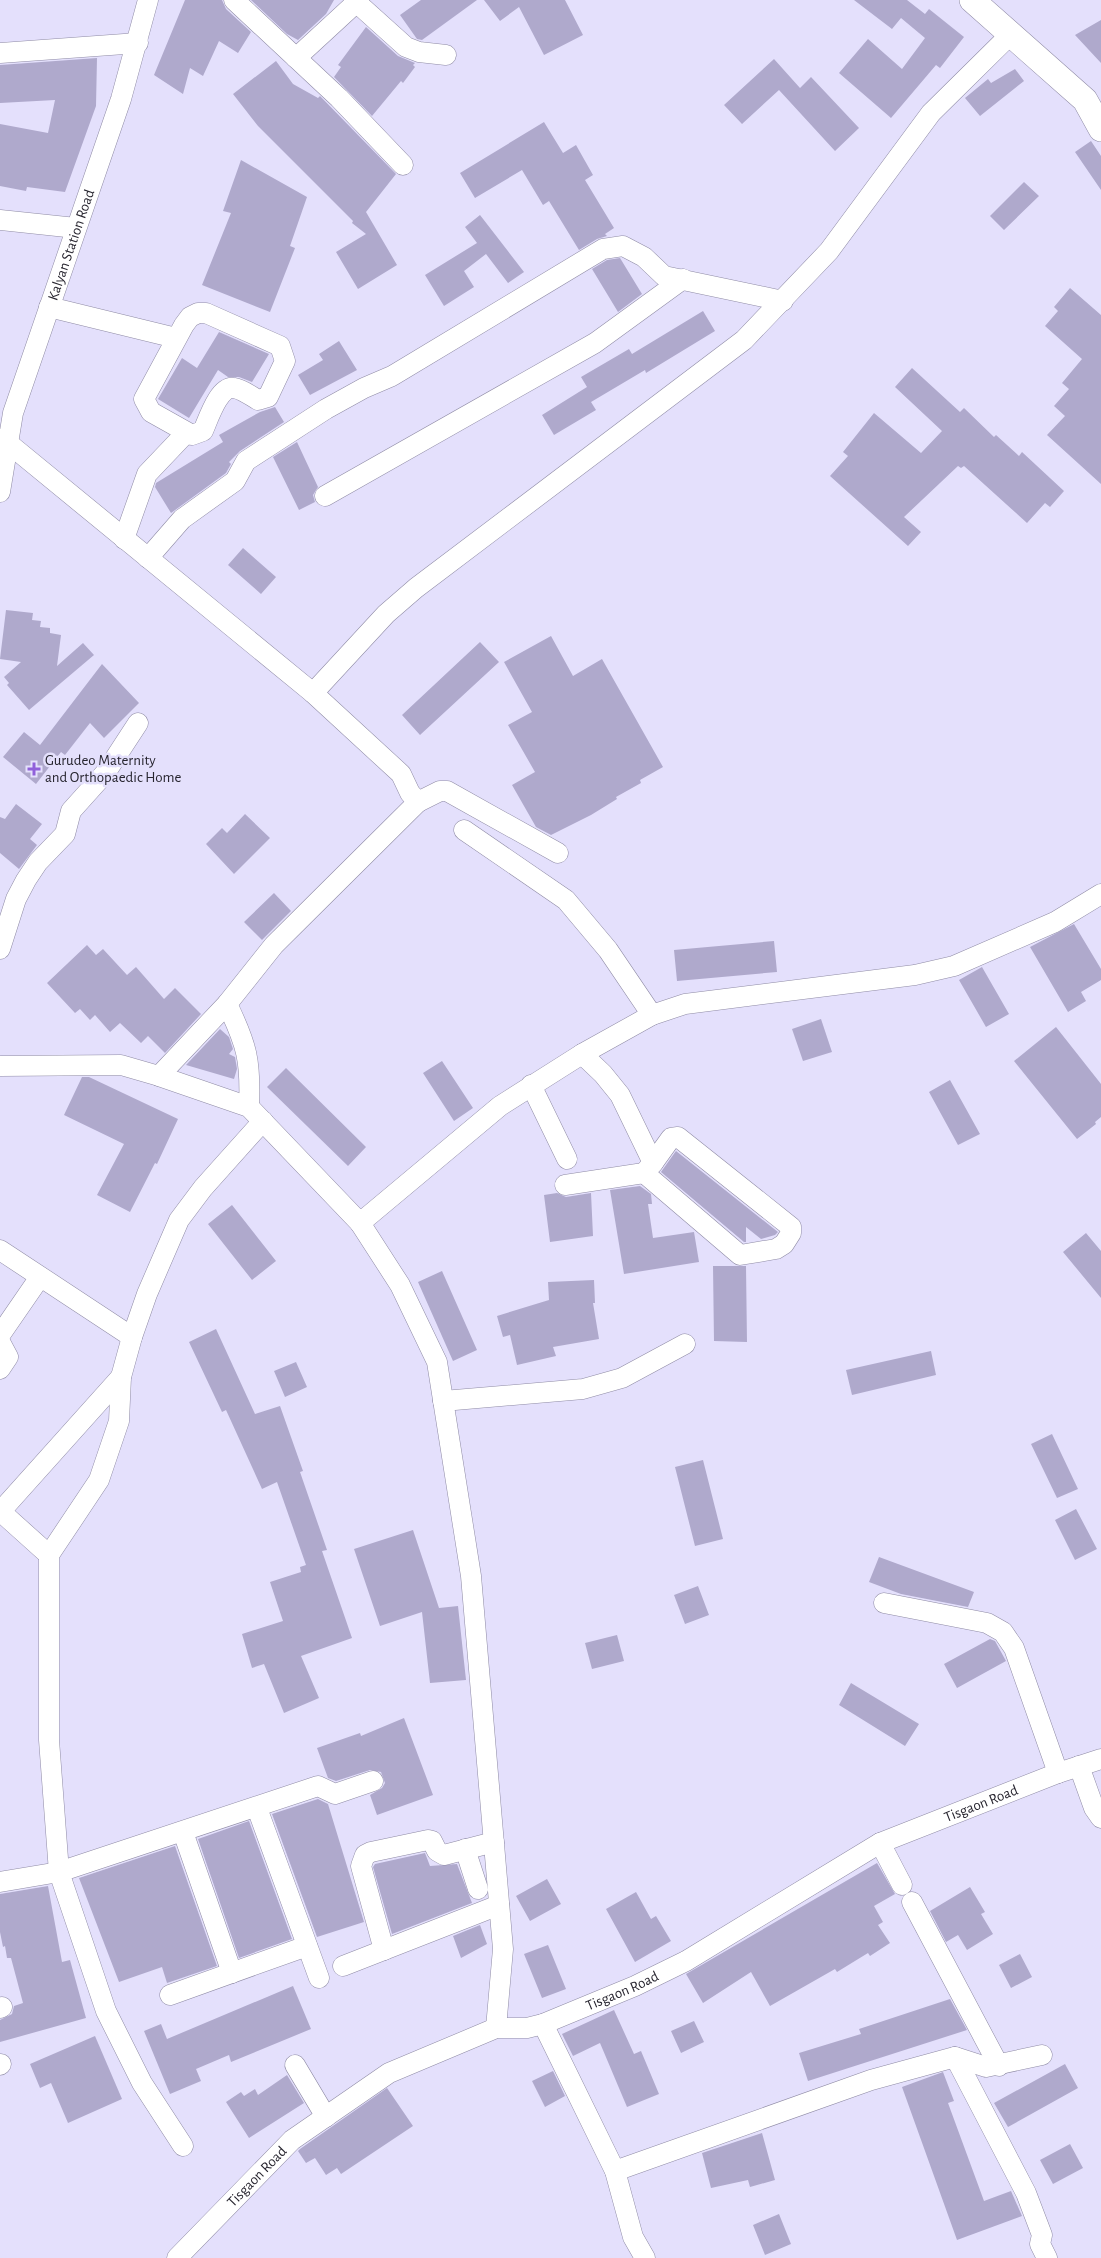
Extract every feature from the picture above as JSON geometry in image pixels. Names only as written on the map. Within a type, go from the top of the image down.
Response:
[{"type":"main road","points":[[972,0],[1010,34],[1093,102],[1101,130]]},
{"type":"street","name":"Kalyan Station Road","points":[[0,492],[4,441],[138,43],[148,0]]},
{"type":"street","points":[[234,0],[339,98],[403,165]]},
{"type":"street","points":[[296,58],[358,1],[406,47],[419,52],[446,55]]},
{"type":"street","points":[[313,693],[380,620],[416,588],[744,340],[829,252],[931,114],[1010,34]]},
{"type":"street","points":[[0,53],[138,43]]},
{"type":"street","points":[[0,220],[76,228]]},
{"type":"street","points":[[148,558],[182,519],[235,481],[246,461],[326,409],[364,388],[392,376],[602,249],[623,246],[644,257],[664,276],[782,301]]},
{"type":"street","points":[[325,496],[595,343],[683,279]]},
{"type":"street","points":[[49,306],[176,338]]},
{"type":"street","points":[[206,313],[280,346],[285,361],[268,397],[258,400],[235,388],[229,388],[220,394],[203,431],[192,435],[186,433],[151,412],[144,399],[176,338],[190,317],[206,313]]},
{"type":"street","points":[[124,538],[147,474],[186,433]]},
{"type":"street","points":[[4,441],[313,693],[401,774],[410,793],[418,802]]},
{"type":"street","points":[[0,949],[16,899],[26,880],[38,862],[65,834],[72,811],[106,772],[138,724]]},
{"type":"street","points":[[159,1076],[227,1004],[274,946],[418,802],[440,791],[447,791],[558,853]]},
{"type":"street","points":[[464,830],[566,900],[608,950],[652,1015]]},
{"type":"street","points":[[360,1223],[484,1119],[531,1085],[652,1015],[685,1004],[914,975],[954,966],[1055,922],[1101,894]]},
{"type":"street","points":[[183,2146],[142,2083],[106,2011],[60,1872],[49,1740],[49,1555],[99,1480],[119,1421],[121,1377],[132,1337],[147,1294],[178,1220],[256,1114],[247,1050],[227,1004]]},
{"type":"street","points":[[565,1185],[649,1168],[670,1138],[678,1137],[790,1227],[791,1233],[784,1244],[776,1249],[740,1255],[649,1168],[620,1095],[603,1074],[582,1054]]},
{"type":"street","points":[[0,1066],[120,1065],[159,1076],[256,1114],[360,1223],[400,1285],[436,1362],[472,1576],[503,1949],[496,2028]]},
{"type":"street","points":[[531,1085],[568,1159]]},
{"type":"street","points":[[0,1250],[132,1337]]},
{"type":"street","points":[[0,1335],[40,1277]]},
{"type":"street","points":[[0,1342],[8,1357],[0,1369]]},
{"type":"street","points":[[443,1401],[584,1389],[622,1378],[685,1344]]},
{"type":"street","points":[[49,1555],[0,1512],[121,1377]]},
{"type":"street","points":[[884,1604],[988,1623],[1003,1632],[1014,1648],[1058,1773]]},
{"type":"street","name":"Tisgaon Road","points":[[182,2256],[292,2140],[389,2073],[496,2028],[527,2028],[543,2024],[635,1986],[686,1961],[880,1843],[1058,1773],[1101,1759]]},
{"type":"street","points":[[1078,1766],[1094,1808],[1101,1818]]},
{"type":"street","points":[[0,1882],[60,1872],[257,1808],[318,1786],[335,1794],[373,1781]]},
{"type":"street","points":[[257,1808],[319,1978]]},
{"type":"street","points":[[182,1832],[232,1973]]},
{"type":"street","points":[[384,1950],[361,1866],[365,1855],[371,1852],[428,1840],[432,1841],[437,1851],[444,1855],[494,1842]]},
{"type":"street","points":[[880,1843],[999,2066]]},
{"type":"street","points":[[465,1849],[478,1890]]},
{"type":"street","points":[[343,1966],[499,1905]]},
{"type":"street","points":[[170,1995],[306,1946]]},
{"type":"street","points":[[543,2024],[615,2171],[633,2237],[645,2258]]},
{"type":"street","points":[[615,2171],[870,2080],[955,2057],[986,2067],[999,2066],[1042,2055]]},
{"type":"street","points":[[955,2057],[1026,2193],[1042,2235],[1040,2244],[1047,2258]]},
{"type":"street","points":[[295,2065],[326,2117]]},
{"type":"building","points":[[185,0],[222,0],[226,9],[251,32],[238,53],[219,41],[203,76],[190,68],[183,94],[154,75]]},
{"type":"building","points":[[251,0],[334,0],[326,14],[298,40],[287,34]]},
{"type":"building","points":[[421,0],[477,0],[422,40],[417,39],[400,15]]},
{"type":"building","points":[[484,0],[565,0],[583,35],[544,55],[519,7],[500,21]]},
{"type":"building","points":[[854,0],[907,0],[925,14],[929,9],[964,37],[940,68],[936,65],[891,118],[839,73],[868,39],[902,69],[925,38],[901,18],[892,29]]},
{"type":"building","points":[[1101,20],[1101,63],[1075,35]]},
{"type":"building","points":[[366,27],[398,56],[415,63],[413,65],[415,67],[403,83],[401,81],[372,116],[334,77],[341,67],[338,65]]},
{"type":"building","points":[[97,58],[96,106],[65,192],[27,187],[26,191],[0,186],[0,124],[48,133],[55,100],[0,103],[0,65]]},
{"type":"building","points":[[774,59],[800,88],[811,77],[859,128],[835,151],[779,90],[742,124],[724,105]]},
{"type":"building","points":[[276,61],[293,84],[318,98],[320,96],[396,174],[366,212],[397,265],[358,289],[336,252],[366,234],[352,223],[353,221],[258,126],[233,94]]},
{"type":"building","points":[[1015,69],[1024,81],[980,116],[965,98],[988,79],[991,83]]},
{"type":"building","points":[[544,122],[563,153],[576,145],[593,175],[585,180],[614,228],[605,234],[607,236],[597,239],[579,250],[549,201],[543,205],[522,170],[475,198],[460,173]]},
{"type":"building","points":[[1091,141],[1101,156],[1101,190],[1075,152]]},
{"type":"building","points":[[241,160],[307,197],[290,246],[295,248],[270,312],[202,285],[231,213],[223,211]]},
{"type":"building","points":[[1024,182],[1039,196],[1004,230],[990,216]]},
{"type":"building","points":[[480,215],[524,272],[508,283],[486,254],[464,271],[474,287],[444,306],[425,275],[477,243],[465,227]]},
{"type":"building","points":[[620,258],[642,294],[618,312],[592,269],[607,260]]},
{"type":"building","points":[[1070,288],[1101,315],[1101,484],[1047,435],[1065,416],[1054,406],[1069,389],[1062,383],[1082,359],[1045,326],[1058,311],[1054,307]]},
{"type":"building","points":[[703,311],[715,331],[646,373],[645,370],[591,402],[596,410],[554,435],[542,415],[587,387],[581,377],[629,349],[632,354]]},
{"type":"building","points":[[219,332],[269,354],[252,382],[239,377],[228,377],[218,370],[189,418],[158,399],[182,358],[197,368]]},
{"type":"building","points":[[339,341],[357,370],[310,395],[298,375],[323,360],[319,354]]},
{"type":"building","points":[[912,368],[960,412],[964,408],[994,437],[996,435],[1019,456],[1022,452],[1064,491],[1050,507],[1045,503],[1027,523],[964,466],[961,468],[958,466],[904,517],[921,532],[908,546],[830,476],[848,456],[843,452],[874,413],[921,453],[942,431],[895,387]]},
{"type":"building","points":[[275,407],[284,422],[240,451],[229,462],[231,464],[226,473],[171,513],[155,487],[156,483],[223,442],[219,435],[260,412]]},
{"type":"building","points":[[297,442],[318,487],[313,495],[315,502],[299,510],[273,457]]},
{"type":"building","points":[[243,548],[276,577],[261,594],[228,565]]},
{"type":"building","points":[[6,610],[33,613],[32,620],[41,621],[40,627],[50,628],[50,633],[61,635],[57,666],[83,643],[94,655],[29,710],[7,685],[9,683],[4,677],[21,662],[0,659]]},
{"type":"building","points":[[551,636],[573,676],[602,659],[663,767],[640,780],[641,783],[616,797],[617,799],[591,815],[551,835],[536,827],[512,785],[535,772],[508,725],[532,712],[504,662]]},
{"type":"building","points":[[480,642],[499,662],[420,735],[402,715]]},
{"type":"building","points":[[102,664],[139,703],[104,738],[90,723],[65,755],[61,752],[36,784],[3,757],[24,732],[40,745]]},
{"type":"building","points":[[16,804],[42,824],[30,839],[37,845],[19,869],[0,853],[0,817],[5,819]]},
{"type":"building","points":[[245,814],[270,838],[234,874],[206,844],[222,828],[227,833]]},
{"type":"building","points":[[274,893],[291,911],[262,940],[244,922]]},
{"type":"building","points":[[1074,924],[1101,969],[1101,980],[1081,992],[1086,1001],[1068,1012],[1030,947]]},
{"type":"building","points":[[774,941],[777,972],[677,981],[674,950]]},
{"type":"building","points":[[87,945],[96,955],[103,949],[127,975],[136,967],[164,999],[175,988],[201,1014],[165,1053],[148,1036],[141,1043],[120,1023],[110,1032],[95,1015],[90,1020],[80,1009],[75,1013],[47,983]]},
{"type":"building","points":[[982,967],[1009,1014],[986,1027],[959,980]]},
{"type":"building","points":[[821,1019],[832,1052],[803,1061],[792,1029]]},
{"type":"building","points":[[1056,1027],[1101,1084],[1101,1117],[1095,1122],[1096,1124],[1077,1139],[1014,1061]]},
{"type":"building","points":[[220,1029],[229,1037],[233,1049],[229,1054],[235,1057],[237,1069],[234,1079],[186,1065]]},
{"type":"building","points":[[442,1061],[473,1108],[454,1121],[423,1073]]},
{"type":"building","points":[[286,1068],[366,1147],[348,1166],[267,1087]]},
{"type":"building","points":[[82,1077],[89,1077],[178,1119],[157,1164],[155,1163],[130,1212],[97,1195],[124,1144],[64,1115]]},
{"type":"building","points":[[950,1080],[980,1134],[958,1145],[929,1092]]},
{"type":"building","points":[[676,1151],[778,1232],[775,1235],[761,1239],[746,1227],[746,1242],[744,1242],[661,1172]]},
{"type":"building","points":[[640,1186],[651,1194],[652,1204],[648,1204],[653,1238],[694,1232],[699,1262],[624,1274],[610,1190]]},
{"type":"building","points":[[557,1193],[566,1197],[591,1193],[593,1236],[550,1242],[544,1195]]},
{"type":"building","points":[[232,1205],[276,1261],[252,1280],[208,1224]]},
{"type":"building","points":[[1086,1233],[1101,1251],[1101,1298],[1063,1252]]},
{"type":"building","points":[[713,1266],[746,1266],[747,1342],[714,1341]]},
{"type":"building","points":[[442,1271],[477,1350],[453,1361],[418,1282]]},
{"type":"building","points":[[594,1280],[595,1303],[593,1303],[599,1339],[553,1347],[556,1356],[517,1365],[510,1335],[503,1337],[497,1316],[549,1300],[548,1282]]},
{"type":"building","points":[[216,1329],[255,1414],[280,1406],[303,1471],[300,1472],[327,1550],[322,1551],[352,1638],[301,1656],[319,1698],[284,1713],[264,1664],[252,1668],[242,1634],[283,1621],[270,1582],[301,1572],[300,1567],[306,1565],[277,1482],[262,1489],[226,1410],[222,1412],[189,1342]]},
{"type":"building","points":[[931,1351],[936,1375],[852,1395],[846,1370]]},
{"type":"building","points":[[296,1362],[307,1387],[285,1397],[274,1371]]},
{"type":"building","points":[[1052,1434],[1078,1489],[1057,1498],[1031,1444]]},
{"type":"building","points":[[703,1460],[723,1539],[695,1546],[675,1467]]},
{"type":"building","points":[[1076,1509],[1097,1549],[1075,1560],[1055,1520]]},
{"type":"building","points":[[413,1530],[439,1608],[458,1606],[466,1680],[430,1683],[422,1612],[380,1626],[354,1549]]},
{"type":"building","points":[[879,1557],[974,1592],[968,1607],[901,1594],[869,1582]]},
{"type":"building","points":[[698,1586],[709,1615],[685,1624],[674,1595]]},
{"type":"building","points":[[617,1635],[624,1661],[592,1669],[585,1643]]},
{"type":"building","points":[[990,1639],[995,1641],[1006,1661],[957,1688],[944,1664]]},
{"type":"building","points":[[851,1683],[919,1724],[905,1746],[839,1705]]},
{"type":"building","points":[[404,1718],[433,1795],[377,1815],[370,1795],[382,1788],[385,1783],[381,1772],[370,1770],[336,1781],[328,1778],[317,1748],[360,1733],[361,1736]]},
{"type":"building","points":[[318,1799],[328,1804],[364,1922],[317,1937],[272,1814]]},
{"type":"building","points":[[249,1821],[292,1939],[239,1958],[198,1839]]},
{"type":"building","points":[[175,1846],[217,1966],[167,1983],[162,1967],[119,1982],[79,1878]]},
{"type":"building","points":[[425,1853],[430,1866],[457,1864],[472,1903],[392,1934],[373,1867],[375,1864]]},
{"type":"building","points":[[877,1863],[895,1894],[874,1906],[883,1922],[878,1925],[890,1943],[870,1956],[868,1953],[837,1972],[835,1969],[770,2006],[751,1972],[703,2003],[686,1974]]},
{"type":"building","points":[[547,1879],[561,1904],[530,1921],[516,1896]]},
{"type":"building","points":[[48,1886],[62,1962],[70,1960],[86,2018],[0,2042],[0,2020],[12,2014],[14,2006],[23,2003],[11,1958],[7,1958],[5,1946],[3,1947],[0,1932],[0,1894]]},
{"type":"building","points":[[970,1887],[985,1912],[981,1914],[993,1934],[967,1950],[958,1935],[946,1942],[930,1911]]},
{"type":"building","points":[[636,1892],[651,1919],[656,1916],[671,1941],[635,1962],[606,1909]]},
{"type":"building","points":[[480,1925],[487,1944],[461,1958],[453,1936]]},
{"type":"building","points":[[548,1945],[566,1989],[542,1998],[524,1954]]},
{"type":"building","points":[[1020,1954],[1032,1977],[1011,1988],[999,1965]]},
{"type":"building","points":[[293,1986],[311,2029],[231,2062],[229,2055],[196,2069],[201,2081],[170,2094],[144,2031],[161,2024],[167,2039]]},
{"type":"building","points":[[950,1999],[967,2030],[808,2081],[799,2053],[861,2034],[859,2029]]},
{"type":"building","points":[[614,2010],[634,2054],[641,2051],[659,2094],[627,2107],[600,2043],[573,2056],[562,2034]]},
{"type":"building","points":[[694,2021],[704,2042],[681,2053],[671,2031]]},
{"type":"building","points":[[95,2036],[122,2099],[68,2123],[51,2083],[40,2088],[30,2064]]},
{"type":"building","points":[[1065,2064],[1078,2088],[1008,2127],[994,2103]]},
{"type":"building","points":[[553,2071],[565,2096],[545,2107],[532,2081]]},
{"type":"building","points":[[943,2072],[954,2101],[948,2103],[984,2201],[1011,2191],[1022,2216],[957,2240],[902,2087]]},
{"type":"building","points":[[287,2075],[304,2103],[249,2138],[226,2102],[241,2092],[244,2096],[255,2089],[258,2095]]},
{"type":"building","points":[[387,2088],[413,2126],[341,2174],[337,2168],[326,2175],[315,2158],[306,2163],[298,2151],[300,2149]]},
{"type":"building","points":[[762,2133],[775,2180],[750,2187],[748,2180],[711,2188],[702,2153]]},
{"type":"building","points":[[1070,2144],[1083,2168],[1053,2184],[1040,2160]]},
{"type":"building","points":[[779,2214],[791,2244],[765,2255],[753,2225]]},
{"type":"place","name":"Gurudeo Maternity and Orthopaedic Home","points":[[34,769]]}]
